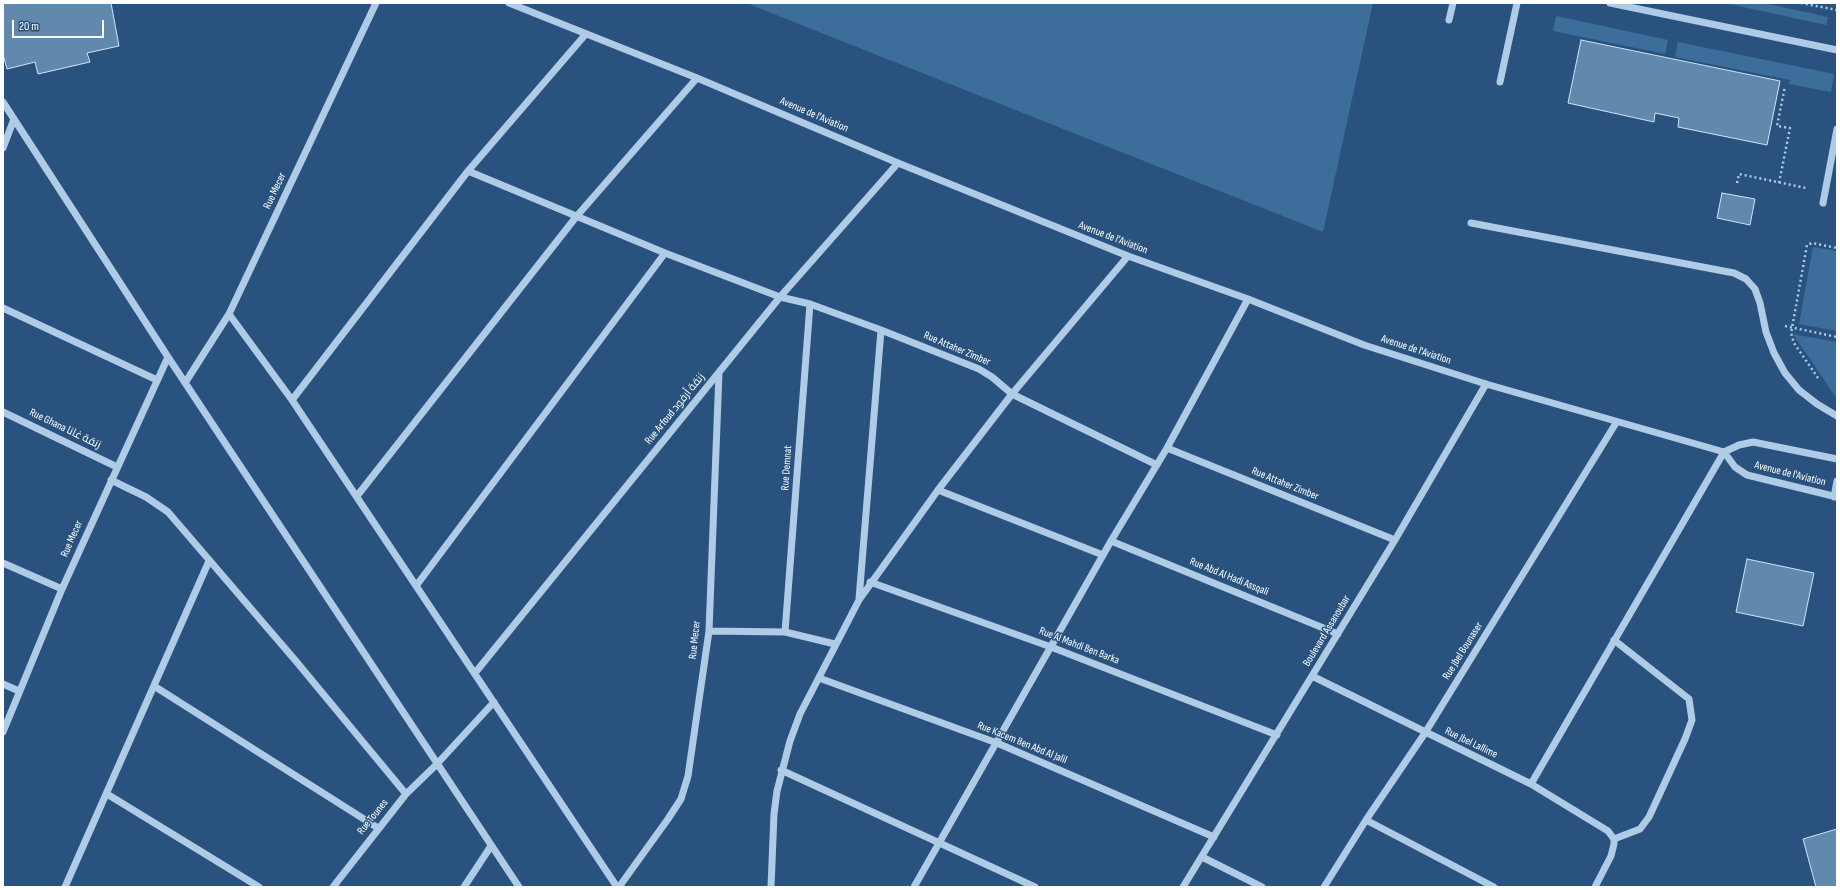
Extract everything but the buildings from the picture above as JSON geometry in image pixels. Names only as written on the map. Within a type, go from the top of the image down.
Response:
[{"type":"street","name":"Rue Mecer","points":[[185,383],[230,314],[376,3]]},
{"type":"street","name":"Avenue de l'Aviation","points":[[509,3],[585,35],[697,78],[898,163],[1128,256],[1248,299],[1364,345],[1486,384],[1724,452],[1735,467],[1747,475],[1836,497]]},
{"type":"street","points":[[1450,20],[1453,3]]},
{"type":"street","points":[[1500,82],[1517,3]]},
{"type":"street","points":[[1610,3],[1837,50]]},
{"type":"street","points":[[292,400],[468,171],[585,35]]},
{"type":"street","points":[[357,496],[576,217],[697,78]]},
{"type":"street","points":[[3,102],[185,383],[518,887]]},
{"type":"street","points":[[3,148],[14,119]]},
{"type":"street","points":[[1823,203],[1837,129]]},
{"type":"street","name":"Rue Arfoud زنقة أرفود","points":[[475,673],[780,297],[898,163]]},
{"type":"street","name":"Rue Attaher Zimber","points":[[468,171],[665,253],[780,297],[810,304],[881,330],[979,369],[992,377],[1012,394],[1157,466]]},
{"type":"street","points":[[1471,223],[1734,273],[1746,279],[1755,289],[1774,353],[1785,373],[1811,400],[1837,416]]},
{"type":"street","points":[[416,586],[665,253]]},
{"type":"street","points":[[771,887],[774,814],[781,770],[800,714],[859,600],[870,582],[938,490],[1012,394],[1128,256]]},
{"type":"street","points":[[914,887],[940,844],[1111,541],[1157,466],[1248,299]]},
{"type":"street","name":"Rue Demnat","points":[[785,632],[810,304]]},
{"type":"street","points":[[3,308],[157,380]]},
{"type":"street","points":[[230,314],[292,400],[618,887]]},
{"type":"street","points":[[859,600],[881,330]]},
{"type":"street","name":"Rue Mecer","points":[[3,732],[62,589],[168,357]]},
{"type":"street","name":"Rue Mecer","points":[[618,887],[668,819],[680,799],[688,776],[708,631],[719,373]]},
{"type":"street","name":"Boulevard Assanoubar","points":[[1183,887],[1395,540],[1486,384]]},
{"type":"street","name":"Rue Ghana زنقة غانا","points":[[3,412],[117,466]]},
{"type":"street","name":"Rue Jbel Bounaser","points":[[1324,887],[1366,820],[1425,733],[1616,422]]},
{"type":"street","name":"Avenue de l'Aviation","points":[[1724,452],[1739,445],[1753,442],[1837,459]]},
{"type":"street","name":"Rue Attaher Zimber","points":[[1167,448],[1395,540]]},
{"type":"street","points":[[1531,784],[1724,452]]},
{"type":"street","points":[[111,480],[146,497],[168,512],[208,561],[295,660],[406,794]]},
{"type":"street","points":[[1836,497],[1837,481]]},
{"type":"street","points":[[938,490],[1103,555]]},
{"type":"street","name":"Rue Abd Al Hadi Assqali","points":[[1111,541],[1338,634]]},
{"type":"street","points":[[65,887],[208,561]]},
{"type":"street","points":[[3,563],[62,589]]},
{"type":"street","name":"Rue Al Mahdi Ben Barka","points":[[870,582],[1051,647],[1277,735]]},
{"type":"street","points":[[708,631],[785,632],[835,644]]},
{"type":"street","points":[[1595,887],[1611,856],[1614,839],[1640,829],[1649,817],[1685,739],[1692,720],[1689,699],[1614,640]]},
{"type":"street","name":"Rue Jbel Lallime","points":[[1312,676],[1531,784],[1608,830],[1614,839]]},
{"type":"street","name":"Rue Kacem Ben Abd Al Jalil","points":[[819,678],[997,743],[1214,837]]},
{"type":"street","points":[[3,684],[19,691]]},
{"type":"street","points":[[154,686],[378,828]]},
{"type":"street","points":[[436,765],[494,702]]},
{"type":"street","name":"Rue Tounes","points":[[333,887],[406,794],[436,765]]},
{"type":"street","points":[[781,770],[1035,887]]},
{"type":"street","points":[[107,794],[259,887]]},
{"type":"street","points":[[1366,820],[1494,887]]},
{"type":"street","points":[[464,887],[491,846]]},
{"type":"street","points":[[1202,857],[1262,887]]},
{"type":"path","points":[[1801,3],[1837,10]]},
{"type":"path","points":[[1779,183],[1790,128],[1777,126],[1785,86]]},
{"type":"path","points":[[1737,183],[1739,174],[1825,193]]},
{"type":"path","points":[[1821,383],[1794,343],[1791,333],[1807,245],[1812,243],[1837,248]]},
{"type":"path","points":[[1764,322],[1837,337]]},
{"type":"shaded area","points":[[746,3],[1373,3],[1323,232]]},
{"type":"shaded area","points":[[1725,3],[1764,3],[1828,17],[1826,25]]},
{"type":"shaded area","points":[[1556,16],[1668,40],[1665,54],[1553,31]]},
{"type":"shaded area","points":[[1678,42],[1834,74],[1831,92],[1789,84],[1790,80],[1675,57]]},
{"type":"shaded area","points":[[1813,247],[1837,251],[1837,331],[1799,324]]},
{"type":"shaded area","points":[[1793,334],[1837,342],[1837,399]]}]
